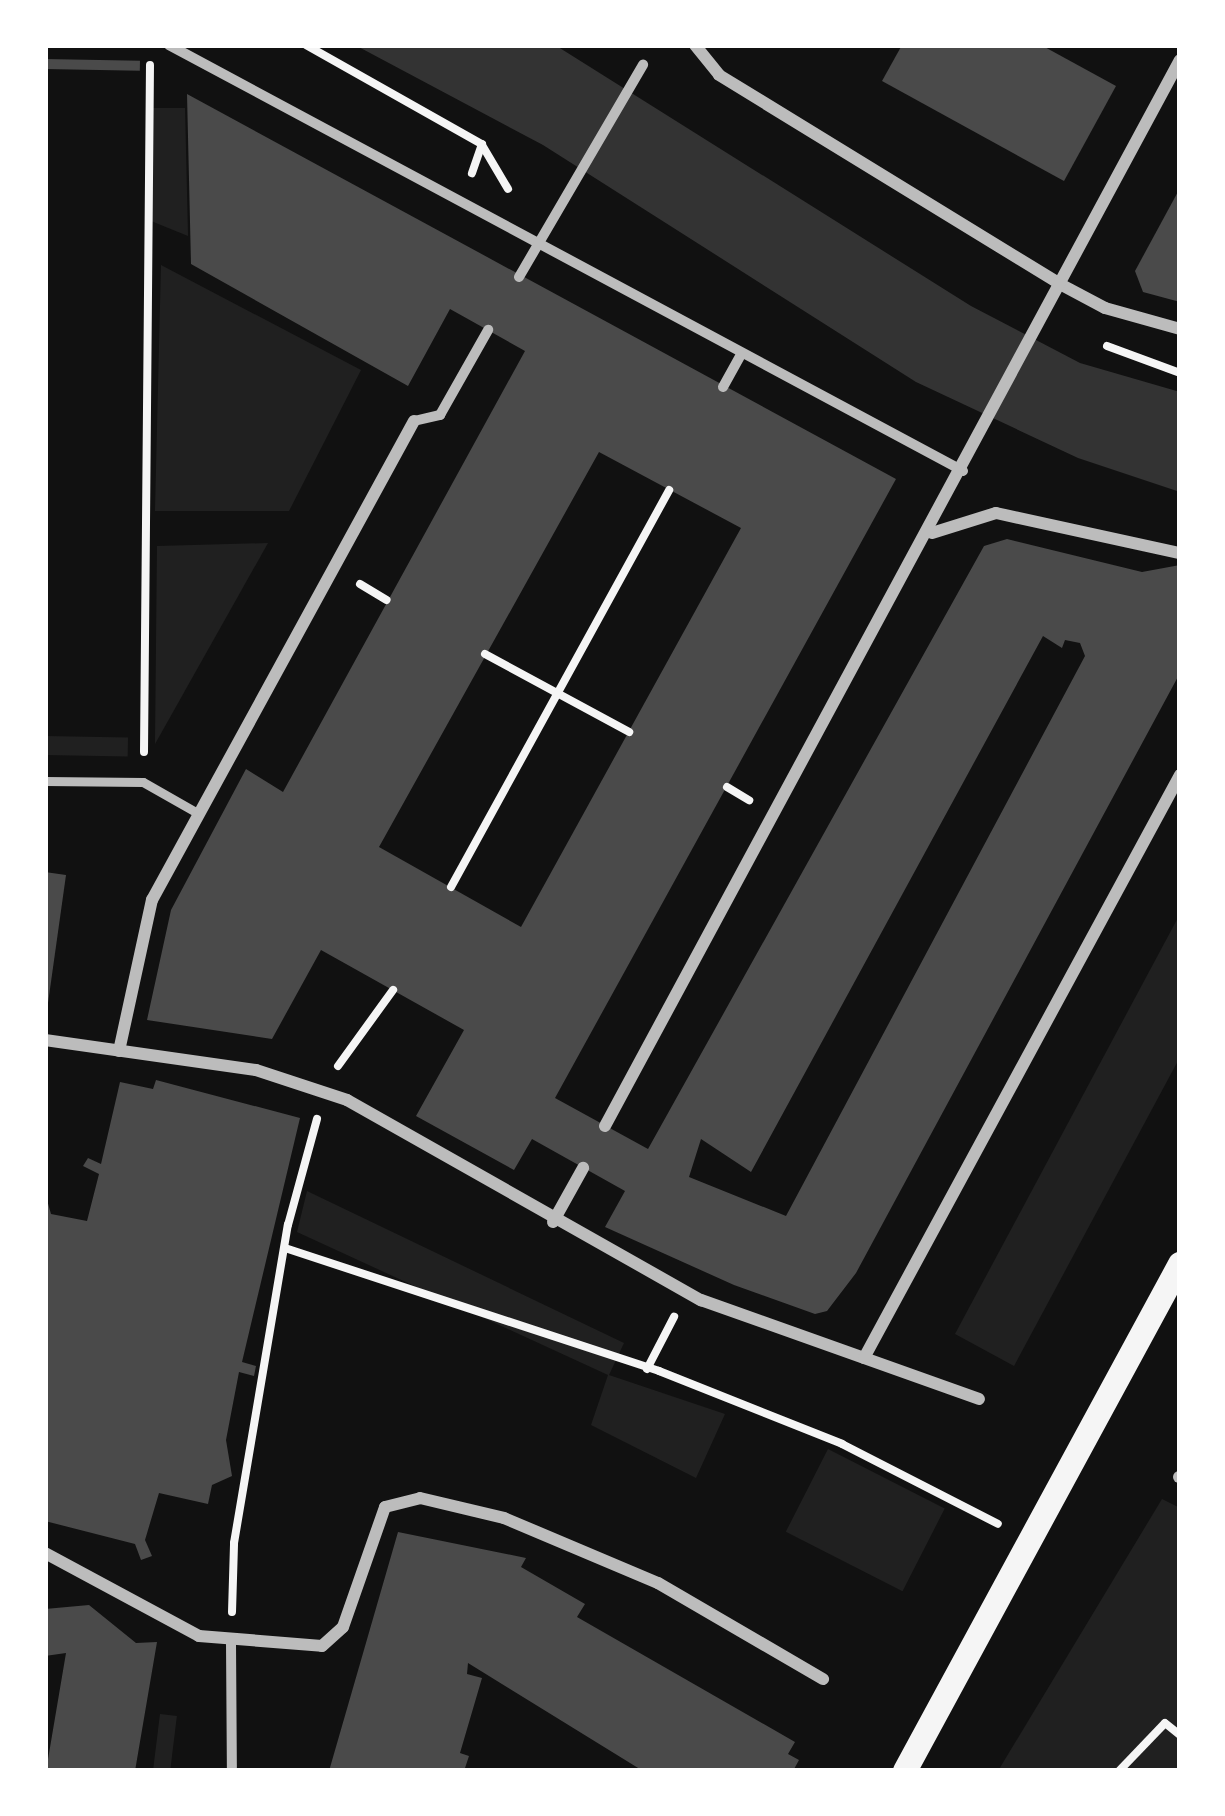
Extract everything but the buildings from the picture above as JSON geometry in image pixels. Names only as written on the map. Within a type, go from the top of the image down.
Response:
[{"type":"main road","points":[[905,1771],[1180,1264]]},
{"type":"street","points":[[170,45],[963,471]]},
{"type":"street","points":[[695,45],[719,75],[1058,283],[1105,308],[1180,329]]},
{"type":"street","points":[[605,1126],[932,532],[1058,283],[1180,60]]},
{"type":"street","points":[[519,277],[643,65]]},
{"type":"street","points":[[119,1051],[152,900],[413,421],[440,415],[488,330]]},
{"type":"street","points":[[723,387],[741,354]]},
{"type":"street","points":[[932,532],[996,513],[1180,553]]},
{"type":"street","points":[[863,1358],[1180,775]]},
{"type":"street","points":[[45,1040],[256,1070],[324,1093],[686,1293],[979,1399]]},
{"type":"street","points":[[553,1222],[583,1168]]},
{"type":"street","points":[[45,1553],[200,1636],[231,1643],[322,1646],[343,1628],[385,1508],[420,1498],[504,1518],[658,1582],[824,1679]]},
{"type":"street","points":[[231,1643],[232,1771]]},
{"type":"lane","points":[[45,781],[143,782],[199,814]]},
{"type":"path","points":[[306,45],[482,144],[461,201]]},
{"type":"path","points":[[143,782],[146,133],[158,55]]},
{"type":"path","points":[[1037,326],[1180,373]]},
{"type":"path","points":[[451,887],[669,490]]},
{"type":"path","points":[[485,653],[629,733]]},
{"type":"path","points":[[232,1622],[234,1543],[285,1248],[324,1093],[393,990]]},
{"type":"path","points":[[285,1248],[647,1369],[842,1444],[1031,1540]]},
{"type":"path","points":[[647,1369],[686,1293]]},
{"type":"path","points":[[1118,1771],[1165,1724],[1180,1735]]},
{"type":"shaded area","points":[[355,45],[555,45],[971,306],[1080,363],[1180,392],[1180,492],[1078,458],[916,382],[543,145]]},
{"type":"shaded area","points":[[153,108],[185,108],[188,236],[151,221]]},
{"type":"shaded area","points":[[161,265],[361,370],[289,511],[155,511]]},
{"type":"shaded area","points":[[268,543],[155,744],[157,546]]},
{"type":"shaded area","points":[[45,736],[128,737],[128,756],[45,755]]},
{"type":"shaded area","points":[[1180,914],[1180,1057],[1014,1366],[955,1334]]},
{"type":"shaded area","points":[[307,1191],[624,1343],[609,1375],[725,1414],[696,1478],[591,1425],[608,1375],[297,1232]]},
{"type":"shaded area","points":[[828,1449],[945,1508],[903,1591],[786,1532]]},
{"type":"shaded area","points":[[1162,1499],[1180,1508],[1180,1771],[998,1771]]},
{"type":"shaded area","points":[[160,1714],[177,1716],[170,1771],[153,1771]]}]
